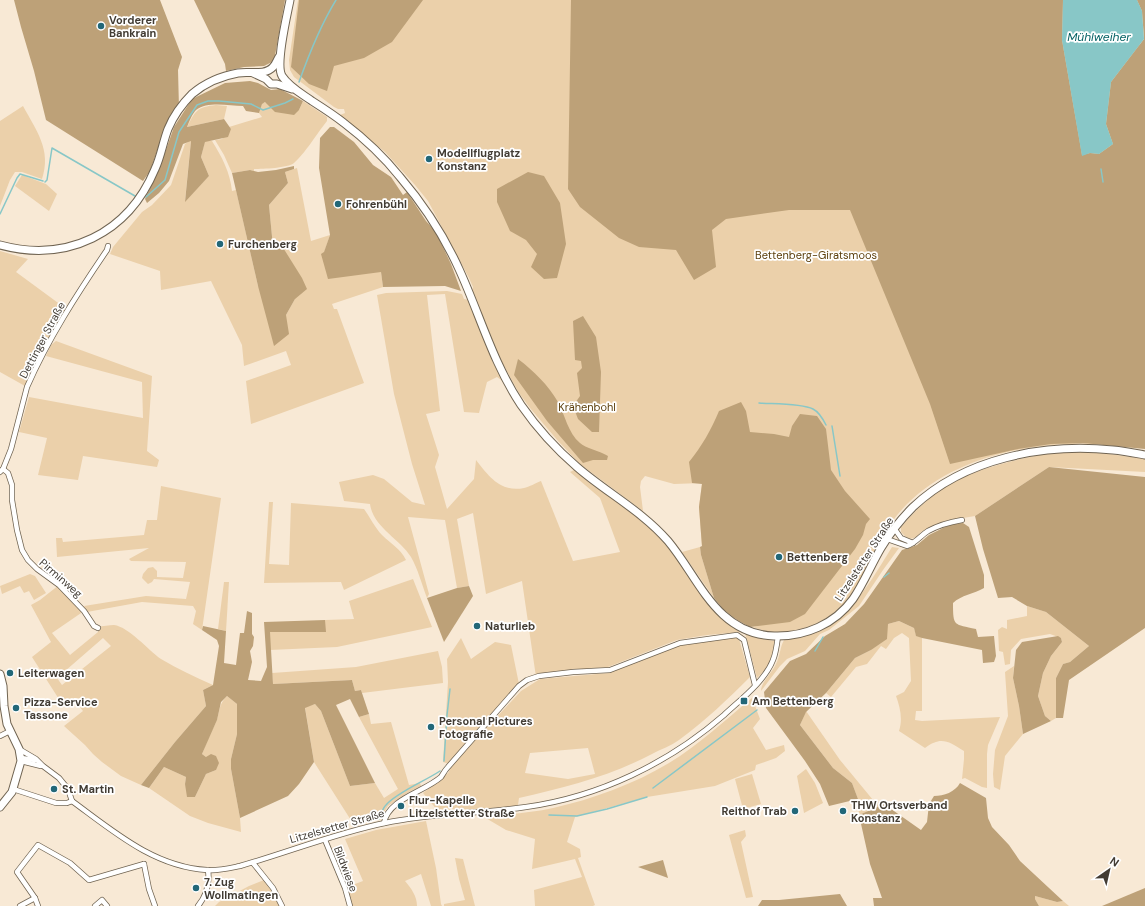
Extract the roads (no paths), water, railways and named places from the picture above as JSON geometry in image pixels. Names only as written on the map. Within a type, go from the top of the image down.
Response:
[{"type":"main road","points":[[277,84],[280,81],[275,71],[280,55],[290,0]]},
{"type":"main road","points":[[266,79],[266,74],[275,71]]},
{"type":"main road","points":[[0,245],[18,250],[50,250],[71,246],[103,233],[124,217],[148,186],[156,168],[168,128],[190,96],[201,87],[212,81],[239,73],[275,71],[296,90],[363,138],[399,174],[418,199],[443,237],[455,260],[486,338],[506,382],[549,440],[577,468],[633,509],[665,537],[684,562],[701,589],[720,613],[732,623],[744,629],[756,633],[778,636]]},
{"type":"main road","points":[[253,73],[266,79],[271,84],[277,84],[296,90]]},
{"type":"main road","name":"Litzelstetter Straße","points":[[778,636],[805,633],[821,626],[839,614],[852,601],[894,528],[914,507],[940,486],[966,472],[985,464],[1030,453],[1058,449],[1084,448],[1113,450],[1145,455]]},
{"type":"main road","points":[[0,674],[3,686],[5,717],[19,749],[21,759],[13,789],[0,807]]},
{"type":"street","name":"Dettinger Straße","points":[[2,471],[11,449],[19,414],[30,379],[49,342],[80,290],[107,250],[108,246]]},
{"type":"street","name":"Pirminweg","points":[[2,471],[8,473],[12,486],[12,500],[17,530],[22,550],[28,560],[37,569],[59,585],[84,611],[94,626],[98,628]]},
{"type":"street","points":[[887,539],[907,546],[929,531],[947,522],[962,520]]},
{"type":"street","points":[[894,528],[901,538],[913,543]]},
{"type":"street","points":[[384,823],[386,815],[396,804],[429,786],[442,776],[448,767],[519,686],[527,680],[539,676],[610,670],[680,643],[737,635],[744,640],[755,685]]},
{"type":"street","name":"Litzelstetter Straße","points":[[72,801],[122,837],[150,854],[180,866],[208,870],[225,869],[253,863],[350,832],[384,823],[408,819],[527,807],[568,798],[599,789],[651,766],[688,743],[717,721],[742,699],[764,676],[772,662],[778,636]]},
{"type":"street","points":[[0,736],[10,731]]},
{"type":"street","points":[[13,789],[56,803],[67,803],[72,801],[65,784],[59,778],[41,765],[36,759],[19,749]]},
{"type":"street","points":[[21,759],[41,765]]},
{"type":"street","name":"Bildwiese","points":[[325,840],[345,888],[350,906]]},
{"type":"street","points":[[38,906],[35,898],[17,872],[38,845],[70,863],[89,880],[144,864]]},
{"type":"street","points":[[150,854],[144,864],[149,889],[155,906]]},
{"type":"street","points":[[253,863],[273,888],[282,906]]},
{"type":"street","points":[[198,906],[208,888],[208,870]]},
{"type":"street","points":[[20,906],[35,898]]},
{"type":"street","points":[[98,905],[102,900],[107,906]]},
{"type":"water","name":"Mühlweiher","points":[[1063,0],[1137,0],[1142,11],[1144,39],[1111,82],[1106,124],[1113,144],[1099,154],[1090,153],[1082,156],[1062,40]]},
{"type":"waterway","points":[[299,82],[315,40],[336,0]]},
{"type":"waterway","points":[[146,197],[165,180],[179,132],[197,105],[208,101],[219,101],[251,104],[263,110],[293,99]]},
{"type":"waterway","points":[[45,182],[47,180],[52,148],[135,196]]},
{"type":"waterway","points":[[1101,169],[1103,182]]},
{"type":"waterway","points":[[0,214],[20,174],[43,181]]},
{"type":"waterway","points":[[759,403],[808,407],[817,412],[826,425]]},
{"type":"waterway","points":[[832,426],[840,476]]},
{"type":"waterway","points":[[884,577],[889,573]]},
{"type":"waterway","points":[[815,651],[823,637]]},
{"type":"waterway","points":[[444,761],[450,689]]},
{"type":"waterway","points":[[653,788],[757,710]]},
{"type":"waterway","points":[[379,819],[386,805],[397,796],[440,771]]},
{"type":"waterway","points":[[549,815],[577,816],[647,797]]},
{"type":"place","name":"Vorderer Bankrain","points":[[101,26]]},
{"type":"place","name":"Modellflugplatz Konstanz","points":[[429,159]]},
{"type":"place","name":"Fohrenbühl","points":[[338,204]]},
{"type":"place","name":"Furchenberg","points":[[220,244]]},
{"type":"place","name":"Bettenberg","points":[[779,557]]},
{"type":"place","name":"Naturlieb","points":[[477,626]]},
{"type":"place","name":"Leiterwagen","points":[[10,673]]},
{"type":"place","name":"Am Bettenberg","points":[[744,701]]},
{"type":"place","name":"Pizza-Service Tassone","points":[[16,708]]},
{"type":"place","name":"Personal Pictures Fotografie","points":[[431,727]]},
{"type":"place","name":"St. Martin","points":[[54,789]]},
{"type":"place","name":"Flur-Kapelle Litzelstetter Straße","points":[[401,806]]},
{"type":"place","name":"Reithof Trab","points":[[795,811]]},
{"type":"place","name":"THW Ortsverband Konstanz","points":[[843,811]]},
{"type":"place","name":"7. Zug Wollmatingen","points":[[196,888]]},
{"type":"park label","name":"Bettenberg-Giratsmoos","points":[[816,255]]},
{"type":"park label","name":"Krähenbohl","points":[[587,407]]}]
